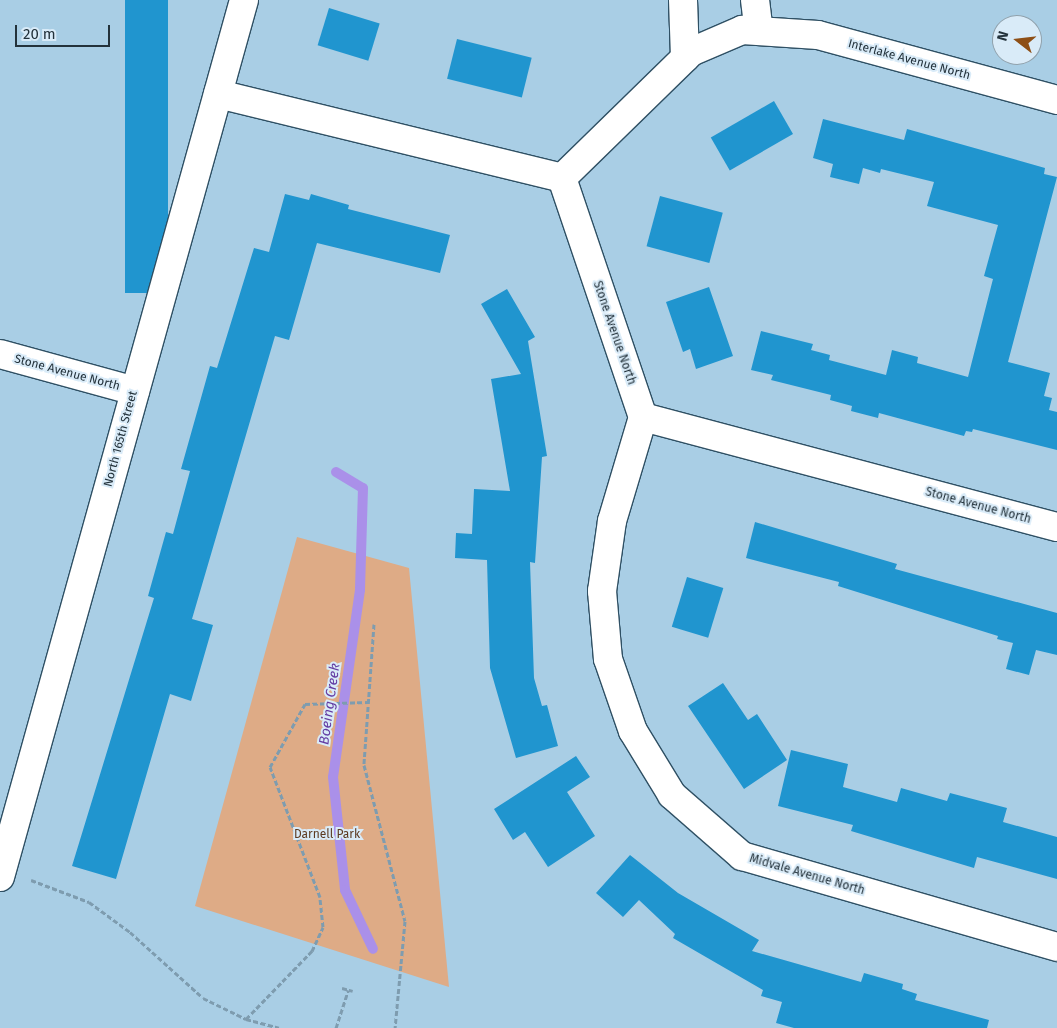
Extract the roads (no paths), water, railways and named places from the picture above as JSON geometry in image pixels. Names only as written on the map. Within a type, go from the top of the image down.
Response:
[{"type":"street","name":"North 165th Street","points":[[12,877],[135,391],[244,0]]},
{"type":"street","points":[[683,0],[685,58]]},
{"type":"street","points":[[755,0],[759,31]]},
{"type":"street","name":"Interlake Avenue North","points":[[562,178],[685,58],[742,30],[818,35],[1057,100]]},
{"type":"street","points":[[218,94],[562,178]]},
{"type":"street","name":"Stone Avenue North","points":[[562,178],[643,417],[1057,526]]},
{"type":"street","name":"Stone Avenue North","points":[[0,354],[135,391]]},
{"type":"street","name":"Midvale Avenue North","points":[[643,417],[612,521],[602,591],[608,659],[632,731],[672,795],[742,856],[1057,947]]},
{"type":"waterway","name":"Boeing Creek","points":[[336,472],[363,488],[360,590],[333,777],[345,890],[373,949]]},
{"type":"park label","name":"Darnell Park","points":[[327,835]]}]
